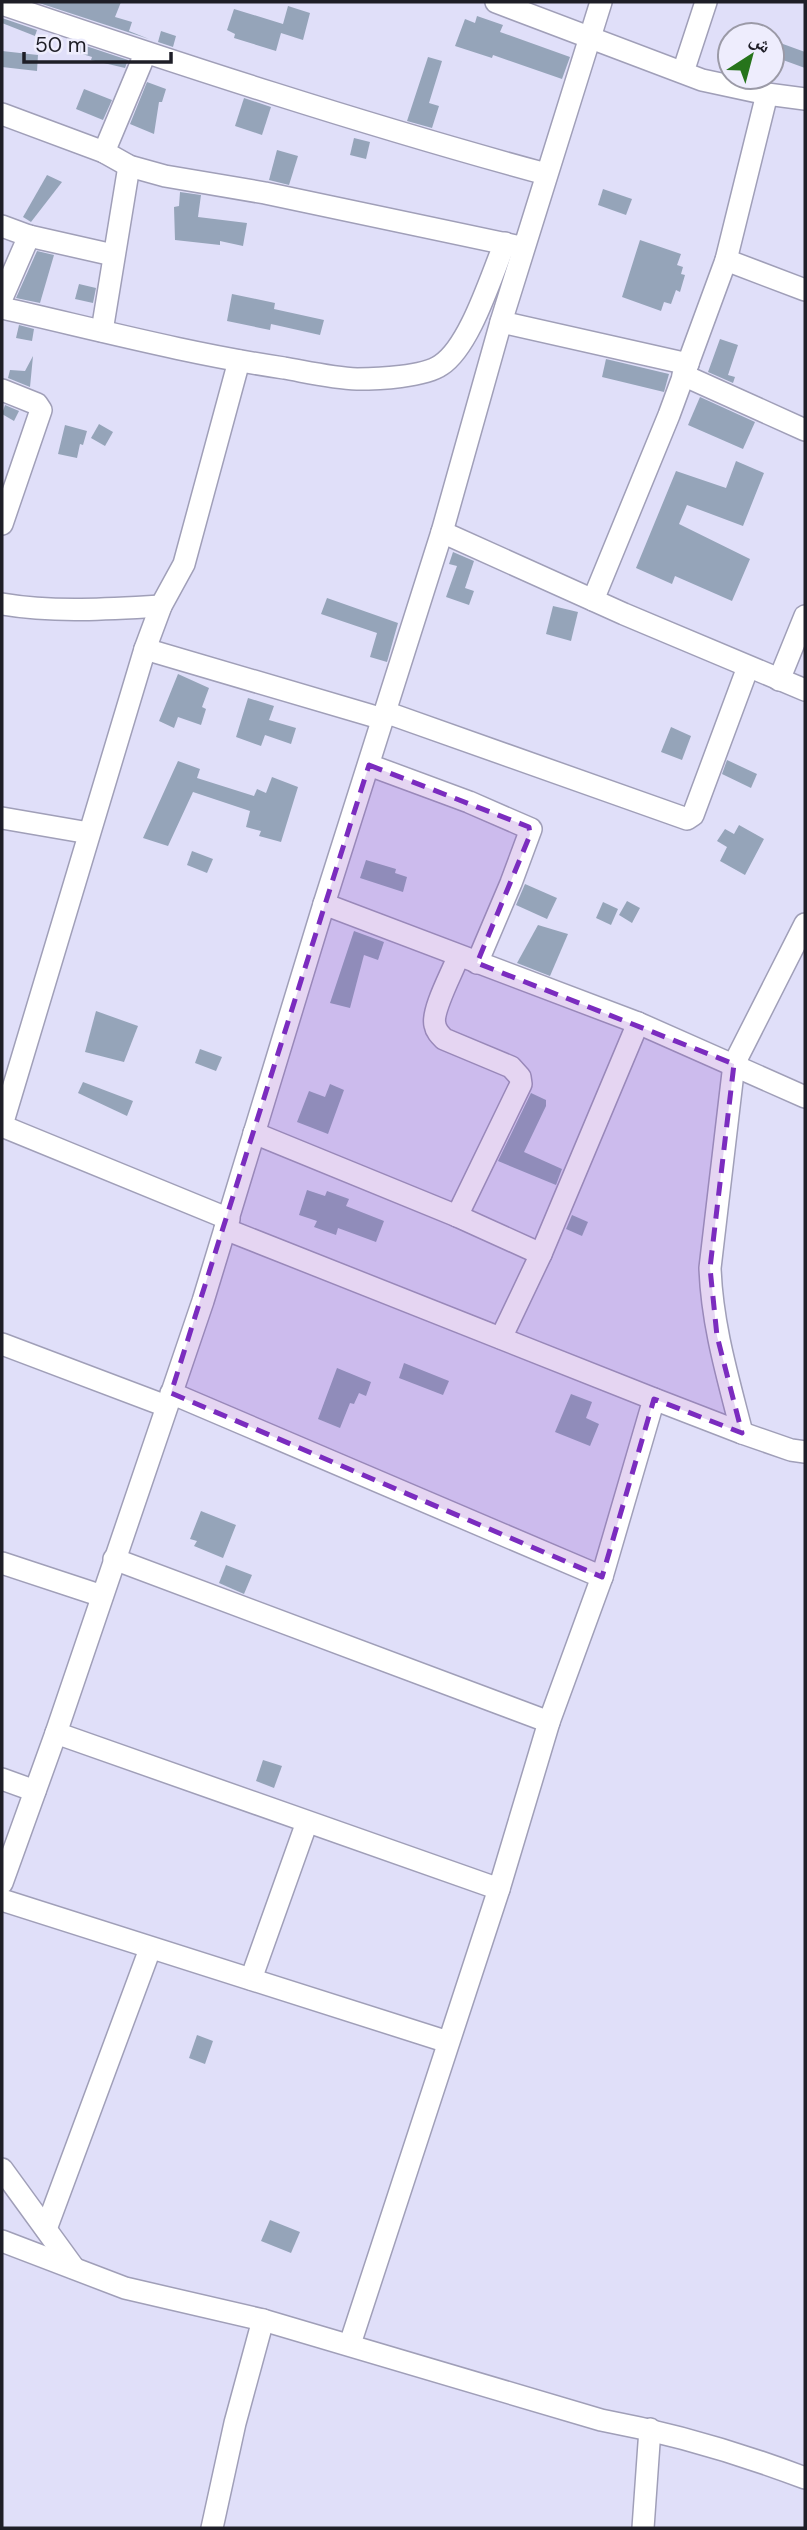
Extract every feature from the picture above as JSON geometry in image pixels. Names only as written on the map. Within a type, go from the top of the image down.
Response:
[{"type":"street","points":[[496,2],[714,83],[805,99]]},
{"type":"street","points":[[2,308],[239,361],[356,379],[424,372],[441,365],[464,339],[514,245],[546,174],[601,2]]},
{"type":"street","points":[[683,72],[706,2]]},
{"type":"street","points":[[2,5],[145,54],[404,135],[546,174]]},
{"type":"street","points":[[104,152],[145,54]]},
{"type":"street","points":[[593,600],[669,415],[726,260],[767,94]]},
{"type":"street","points":[[2,114],[104,152],[129,166],[165,176],[265,193],[514,245]]},
{"type":"street","points":[[102,331],[129,166]]},
{"type":"street","points":[[2,226],[29,236],[113,255]]},
{"type":"street","points":[[2,298],[29,236]]},
{"type":"street","points":[[2,1883],[203,1301],[324,904],[442,532],[501,322],[514,245]]},
{"type":"street","points":[[726,260],[805,290]]},
{"type":"street","points":[[501,322],[686,370],[805,430]]},
{"type":"street","points":[[239,361],[184,564],[161,606],[145,649],[2,1125],[227,1224],[501,1338],[743,1433],[798,1451],[805,1468]]},
{"type":"street","points":[[2,390],[37,404],[41,410],[2,524]]},
{"type":"street","points":[[442,532],[805,690]]},
{"type":"street","points":[[2,604],[75,611],[161,606]]},
{"type":"street","points":[[779,680],[805,616]]},
{"type":"street","points":[[145,649],[384,716],[687,819],[693,815],[748,667]]},
{"type":"street","points":[[369,765],[470,802],[531,829],[511,883],[435,1014],[438,1033],[444,1039],[512,1067],[520,1077],[521,1084],[457,1216]]},
{"type":"street","points":[[2,818],[89,833]]},
{"type":"street","points":[[324,904],[638,1024],[734,1064],[803,1098]]},
{"type":"street","points":[[743,1433],[717,1336],[711,1300],[710,1268],[734,1064],[805,924]]},
{"type":"street","points":[[501,1338],[541,1254],[638,1024]]},
{"type":"street","points":[[254,1133],[457,1216],[541,1254]]},
{"type":"street","points":[[2,1343],[168,1399],[601,1577]]},
{"type":"street","points":[[350,2344],[499,1889],[549,1722],[601,1577],[654,1399]]},
{"type":"street","points":[[114,1559],[549,1722]]},
{"type":"street","points":[[2,1563],[102,1596]]},
{"type":"street","points":[[56,1733],[499,1889]]},
{"type":"street","points":[[2,1779],[35,1791]]},
{"type":"street","points":[[251,1979],[307,1822]]},
{"type":"street","points":[[2,1900],[448,2042]]},
{"type":"street","points":[[46,2229],[149,1949]]},
{"type":"street","points":[[2,2169],[74,2268]]},
{"type":"street","points":[[2,2242],[125,2288],[263,2320],[350,2344],[601,2420],[650,2429],[702,2443],[805,2478]]},
{"type":"street","points":[[212,2528],[235,2423],[263,2320]]},
{"type":"street","points":[[643,2528],[650,2429]]},
{"type":"highlighted area","points":[[369,765],[529,827],[530,835],[477,963],[734,1064],[710,1268],[717,1336],[742,1433],[654,1399],[602,1577],[171,1393]]},
{"type":"building","points":[[36,2],[121,2],[115,17],[132,22],[129,31],[149,39]]},
{"type":"building","points":[[288,6],[310,13],[303,40],[281,33],[276,51],[234,38],[235,34],[227,30],[234,9],[283,24]]},
{"type":"building","points":[[477,16],[503,25],[500,32],[570,57],[562,79],[493,55],[492,58],[455,46],[465,19],[475,23]]},
{"type":"building","points":[[2,18],[37,30],[35,36],[2,23]]},
{"type":"building","points":[[161,31],[176,36],[173,47],[158,42]]},
{"type":"building","points":[[80,44],[128,60],[125,68],[91,60],[92,57],[76,52]]},
{"type":"building","points":[[786,45],[805,52],[805,68],[786,61]]},
{"type":"building","points":[[2,51],[38,55],[37,71],[2,67]]},
{"type":"building","points":[[428,57],[442,61],[429,103],[439,106],[432,128],[407,121]]},
{"type":"building","points":[[147,82],[166,89],[162,102],[159,102],[154,134],[130,124]]},
{"type":"building","points":[[84,89],[112,100],[103,120],[76,109]]},
{"type":"building","points":[[244,98],[271,107],[262,135],[235,126]]},
{"type":"building","points":[[354,138],[370,142],[366,159],[350,155]]},
{"type":"building","points":[[277,150],[298,156],[289,185],[269,180]]},
{"type":"building","points":[[47,175],[62,182],[31,222],[23,217]]},
{"type":"building","points":[[603,189],[632,199],[626,215],[598,205]]},
{"type":"building","points":[[180,192],[201,195],[198,217],[247,223],[243,246],[220,241],[220,245],[175,240],[174,207],[179,206]]},
{"type":"building","points":[[640,240],[681,254],[677,265],[683,267],[681,274],[685,275],[680,292],[676,290],[671,304],[664,302],[661,311],[622,297]]},
{"type":"building","points":[[37,251],[54,255],[40,303],[16,298]]},
{"type":"building","points":[[79,284],[96,288],[93,303],[75,299]]},
{"type":"building","points":[[232,294],[275,303],[274,309],[324,320],[320,335],[271,324],[270,330],[227,321]]},
{"type":"building","points":[[19,325],[34,329],[32,341],[16,338]]},
{"type":"building","points":[[720,339],[738,345],[728,375],[735,377],[733,383],[708,372]]},
{"type":"building","points":[[33,356],[30,387],[8,378],[10,370],[25,371]]},
{"type":"building","points":[[606,359],[669,374],[664,392],[602,377]]},
{"type":"building","points":[[700,397],[755,422],[743,449],[688,425]]},
{"type":"building","points":[[5,405],[19,411],[14,421],[2,414]]},
{"type":"building","points":[[99,424],[113,432],[105,446],[91,438]]},
{"type":"building","points":[[65,425],[87,431],[77,458],[58,454]]},
{"type":"building","points":[[736,461],[764,473],[743,526],[687,505],[679,524],[750,559],[732,601],[675,576],[672,584],[636,568],[676,471],[726,488]]},
{"type":"building","points":[[453,552],[474,561],[465,588],[474,591],[469,605],[446,597],[457,566],[449,564]]},
{"type":"building","points":[[327,598],[398,623],[387,662],[370,657],[377,633],[321,614]]},
{"type":"building","points":[[553,606],[578,612],[571,641],[546,634]]},
{"type":"building","points":[[178,674],[209,688],[202,707],[206,709],[201,725],[178,717],[174,728],[159,721]]},
{"type":"building","points":[[248,698],[274,706],[269,720],[296,728],[291,744],[265,735],[261,746],[236,737]]},
{"type":"building","points":[[671,727],[691,736],[682,760],[661,752]]},
{"type":"building","points":[[727,760],[757,774],[751,788],[722,774]]},
{"type":"building","points":[[178,761],[200,769],[197,778],[254,796],[257,789],[266,793],[272,777],[298,787],[281,842],[259,836],[261,831],[246,827],[250,811],[193,792],[168,846],[143,838]]},
{"type":"building","points":[[739,825],[764,839],[745,875],[720,861],[727,847],[717,841],[725,829],[734,834]]},
{"type":"building","points":[[192,851],[213,859],[207,873],[187,865]]},
{"type":"building","points":[[366,860],[396,869],[395,873],[407,877],[403,892],[360,878]]},
{"type":"building","points":[[525,884],[557,898],[547,919],[516,905]]},
{"type":"building","points":[[627,901],[640,908],[632,923],[619,915]]},
{"type":"building","points":[[603,902],[618,909],[611,925],[596,918]]},
{"type":"building","points":[[538,925],[568,934],[550,976],[517,963]]},
{"type":"building","points":[[354,931],[384,942],[378,960],[364,955],[350,1008],[330,1003]]},
{"type":"building","points":[[96,1011],[138,1026],[124,1062],[85,1052]]},
{"type":"building","points":[[200,1049],[222,1057],[216,1071],[195,1063]]},
{"type":"building","points":[[83,1082],[133,1101],[127,1116],[78,1093]]},
{"type":"building","points":[[330,1084],[344,1090],[328,1134],[297,1122],[309,1091],[325,1097]]},
{"type":"building","points":[[531,1093],[546,1100],[546,1106],[524,1152],[562,1169],[556,1185],[498,1161]]},
{"type":"building","points":[[307,1190],[325,1196],[327,1191],[349,1199],[346,1206],[384,1221],[376,1242],[338,1228],[336,1235],[314,1227],[317,1221],[299,1215]]},
{"type":"building","points":[[572,1215],[588,1222],[582,1236],[566,1229]]},
{"type":"building","points":[[404,1363],[449,1381],[443,1395],[399,1378]]},
{"type":"building","points":[[337,1368],[371,1382],[366,1396],[359,1393],[354,1404],[350,1403],[340,1428],[318,1419]]},
{"type":"building","points":[[571,1394],[592,1402],[586,1418],[599,1424],[590,1446],[555,1432]]},
{"type":"building","points":[[201,1511],[236,1525],[223,1558],[194,1546],[197,1541],[190,1539]]},
{"type":"building","points":[[226,1565],[252,1575],[244,1594],[219,1583]]},
{"type":"building","points":[[263,1760],[282,1766],[274,1788],[256,1781]]},
{"type":"building","points":[[197,2035],[213,2041],[205,2064],[189,2058]]},
{"type":"building","points":[[270,2220],[300,2232],[291,2253],[261,2241]]}]
